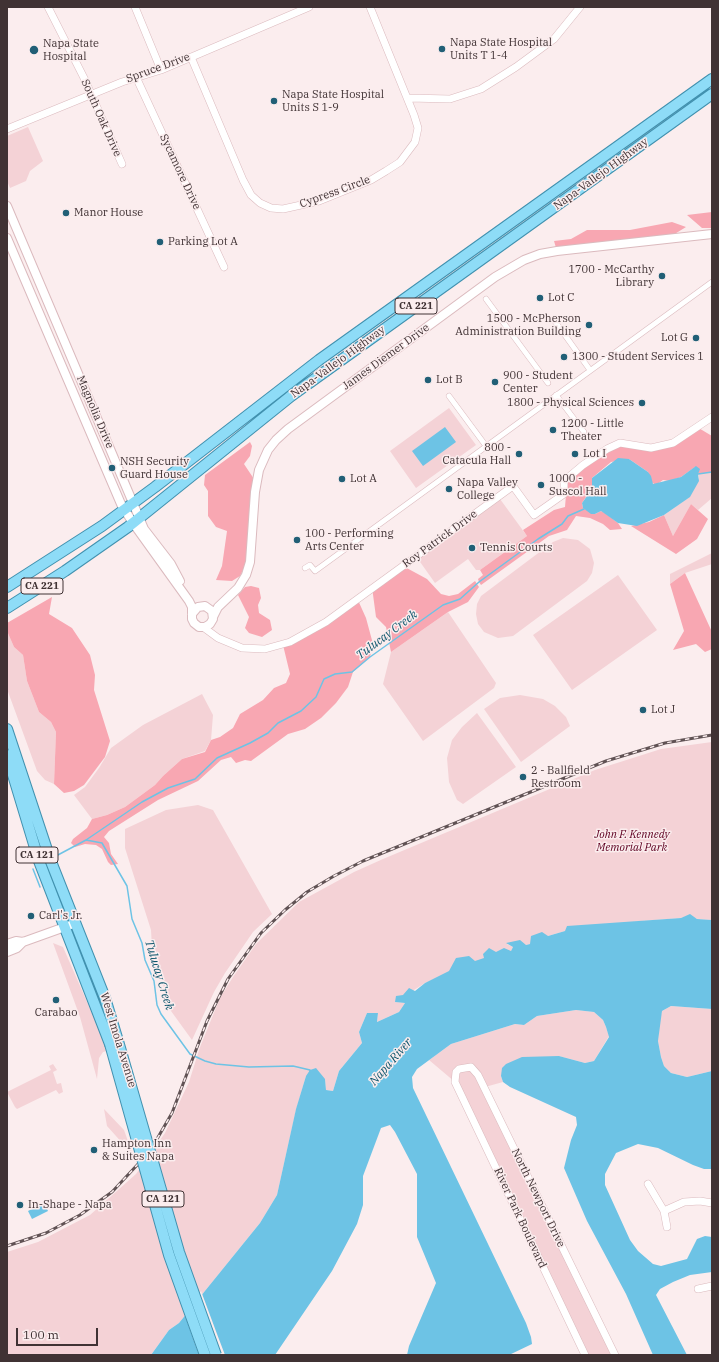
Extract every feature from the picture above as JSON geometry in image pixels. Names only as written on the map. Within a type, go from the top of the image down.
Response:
[{"type":"main road","name":"Napa-Vallejo Highway","points":[[7,587],[102,526],[319,360],[712,79]]},
{"type":"main road","name":"Napa-Vallejo Highway","points":[[7,608],[65,572],[136,521],[290,396],[712,94]]},
{"type":"main road","points":[[7,611],[24,597]]},
{"type":"main road","name":"West Imola Avenue","points":[[7,729],[39,861],[114,1043],[178,1252],[216,1355]]},
{"type":"main road","name":"West Imola Avenue","points":[[7,755],[105,998],[114,1043],[169,1255],[205,1355]]},
{"type":"street","name":"South Oak Drive","points":[[48,7],[91,95],[122,164]]},
{"type":"street","points":[[135,7],[161,70]]},
{"type":"street","name":"Spruce Drive","points":[[7,129],[136,77],[161,70],[309,7]]},
{"type":"street","name":"Cypress Circle","points":[[191,57],[243,180],[251,195],[260,203],[271,208],[284,209],[319,200],[371,180],[400,162],[415,142],[418,128],[408,98],[370,7]]},
{"type":"street","points":[[408,98],[450,99],[481,89],[516,67],[554,39],[580,7]]},
{"type":"street","name":"Sycamore Drive","points":[[136,77],[224,267]]},
{"type":"street","name":"Magnolia Drive","points":[[7,206],[121,474],[128,506]]},
{"type":"street","name":"James Diemer Drive","points":[[213,619],[218,607],[240,586],[245,578],[249,567],[255,492],[259,470],[272,445],[288,429],[495,277],[524,260],[557,251],[712,234]]},
{"type":"street","name":"Magnolia Drive","points":[[7,238],[110,479],[189,601],[194,623],[203,627]]},
{"type":"street","points":[[306,568],[310,565],[315,571],[712,282]]},
{"type":"street","points":[[486,299],[548,383]]},
{"type":"street","points":[[554,320],[590,370]]},
{"type":"street","points":[[55,350],[66,345]]},
{"type":"street","points":[[60,363],[72,358]]},
{"type":"street","points":[[556,395],[584,432]]},
{"type":"street","points":[[449,396],[486,446]]},
{"type":"street","name":"Roy Patrick Drive","points":[[203,627],[227,642],[239,647],[254,650],[283,645],[299,638],[326,622],[513,486],[534,515],[564,494],[564,481],[583,465],[607,449],[620,443],[651,448],[673,443],[712,417]]},
{"type":"street","points":[[110,479],[121,474]]},
{"type":"street","name":"Magnolia Drive","points":[[136,521],[171,564],[181,583],[195,602],[210,609],[213,619]]},
{"type":"street","name":"James Diemer Drive","points":[[203,606],[216,605],[226,599]]},
{"type":"street","points":[[192,614],[194,609],[203,606]]},
{"type":"street","points":[[213,619],[216,631],[227,642]]},
{"type":"street","points":[[203,627],[208,625],[213,619]]},
{"type":"street","points":[[7,952],[17,948],[23,942],[76,923]]},
{"type":"street","points":[[7,944],[16,941],[23,942]]},
{"type":"street","name":"North Newport Drive","points":[[455,1082],[456,1072],[463,1067],[471,1067],[478,1075],[614,1355]]},
{"type":"street","name":"River Park Boulevard","points":[[455,1082],[585,1355]]},
{"type":"street","points":[[648,1184],[664,1211],[667,1227]]},
{"type":"street","points":[[664,1211],[684,1202],[700,1201],[712,1203]]},
{"type":"street","points":[[698,1289],[712,1286]]},
{"type":"green space","points":[[28,127],[43,161],[30,171],[26,181],[10,188],[7,181],[7,136]]},
{"type":"green space","points":[[449,408],[476,445],[416,488],[390,451]]},
{"type":"green space","points":[[712,472],[712,498],[698,510],[691,504],[673,536],[664,515],[688,498],[699,478],[698,474]]},
{"type":"green space","name":"Tennis Courts","points":[[500,499],[527,536],[480,570],[476,570],[468,559],[435,583],[418,559]]},
{"type":"green space","points":[[563,538],[578,540],[590,549],[594,563],[592,573],[587,581],[513,636],[498,638],[484,632],[478,624],[476,614],[477,604],[481,596],[553,542]]},
{"type":"green space","points":[[712,553],[712,564],[685,573],[670,584],[670,574]]},
{"type":"green space","points":[[618,575],[657,630],[572,690],[533,635]]},
{"type":"green space","points":[[448,612],[496,683],[494,688],[423,741],[383,684],[391,652]]},
{"type":"green space","points":[[7,631],[14,647],[23,655],[27,681],[39,712],[51,722],[56,732],[54,784],[45,780],[37,771],[7,689]]},
{"type":"green space","points":[[202,694],[213,715],[211,740],[205,751],[182,759],[155,785],[125,807],[107,815],[92,819],[74,795],[85,787],[111,748],[143,725]]},
{"type":"green space","points":[[520,695],[543,699],[555,706],[566,717],[570,726],[521,762],[484,709],[500,698]]},
{"type":"green space","points":[[477,713],[516,767],[463,804],[457,800],[449,782],[447,758],[452,740],[462,727]]},
{"type":"green space","name":"John F. Kennedy Memorial Park","points":[[712,742],[712,920],[697,919],[690,915],[681,918],[641,921],[565,931],[548,936],[531,936],[531,944],[507,944],[513,947],[511,951],[475,962],[425,983],[395,1002],[405,1003],[399,1012],[377,1022],[378,1013],[367,1013],[359,1032],[362,1043],[339,1071],[333,1091],[326,1090],[325,1079],[306,1076],[296,1110],[277,1195],[260,1223],[179,1323],[169,1330],[151,1355],[7,1355],[7,1252],[38,1242],[90,1215],[136,1174],[165,1133],[189,1082],[200,1047],[220,998],[256,944],[299,902],[354,872],[383,859],[595,770],[661,749]]},
{"type":"green space","points":[[198,805],[213,810],[272,914],[253,932],[225,973],[214,992],[192,1040],[171,1011],[152,948],[151,930],[125,848],[125,829],[166,810]]},
{"type":"green space","points":[[53,943],[63,947],[91,1011],[110,1044],[111,1050],[103,1052],[99,1058],[97,1079],[80,1017]]},
{"type":"green space","points":[[671,1006],[712,1009],[712,1071],[687,1077],[671,1073],[664,1066],[658,1041],[659,1023],[662,1011]]},
{"type":"green space","points":[[576,1010],[594,1012],[603,1020],[606,1027],[609,1036],[594,1061],[585,1063],[559,1056],[501,1076],[503,1082],[485,1087],[615,1355],[585,1355],[455,1082],[429,1060],[451,1044],[515,1024],[524,1025],[537,1016]]},
{"type":"green space","points":[[53,1064],[57,1070],[53,1072],[57,1084],[61,1083],[63,1092],[59,1094],[56,1090],[17,1109],[7,1092],[51,1070],[49,1066]]},
{"type":"green space","points":[[104,1109],[124,1130],[133,1155],[107,1126]]},
{"type":"shaded area","points":[[712,212],[712,228],[702,228],[687,215]]},
{"type":"shaded area","points":[[672,222],[686,227],[665,240],[557,251],[554,241],[571,239],[587,230],[630,230]]},
{"type":"shaded area","points":[[697,427],[712,436],[712,472],[698,474],[695,467],[681,477],[670,481],[663,480],[656,485],[651,482],[648,472],[629,459],[611,462],[592,478],[592,488],[582,503],[583,508],[595,514],[601,511],[605,513],[618,523],[622,529],[610,530],[603,524],[590,518],[576,516],[567,530],[549,536],[481,585],[478,579],[483,575],[480,570],[527,536],[523,530],[554,510],[565,507],[567,483],[571,475],[620,443],[666,445]]},
{"type":"shaded area","points":[[250,442],[252,446],[250,456],[244,464],[256,482],[249,567],[243,570],[240,576],[232,581],[216,580],[222,566],[227,531],[216,527],[208,516],[208,491],[204,485],[205,475]]},
{"type":"shaded area","points":[[691,504],[708,519],[697,539],[676,554],[631,526],[649,522],[664,515],[673,536]]},
{"type":"shaded area","points":[[403,566],[427,579],[441,594],[449,596],[458,594],[475,581],[479,587],[468,602],[448,612],[391,652],[386,627],[376,617],[372,587]]},
{"type":"shaded area","points":[[685,573],[712,632],[712,649],[705,652],[696,644],[673,650],[684,631],[670,584]]},
{"type":"shaded area","points":[[251,586],[259,588],[261,598],[258,605],[259,613],[270,620],[272,630],[262,637],[249,633],[245,628],[249,617],[238,595],[245,587]]},
{"type":"shaded area","points":[[52,597],[49,614],[72,628],[90,655],[95,675],[94,690],[110,741],[105,757],[84,785],[74,791],[64,793],[54,784],[56,732],[51,722],[39,712],[27,681],[23,655],[14,647],[7,631],[7,623]]},
{"type":"shaded area","points":[[357,598],[366,618],[373,644],[370,657],[353,672],[348,687],[336,703],[321,718],[305,729],[288,734],[251,761],[245,760],[236,763],[231,757],[221,760],[198,781],[158,800],[109,831],[104,837],[109,843],[111,854],[118,864],[111,865],[102,849],[96,845],[85,844],[75,847],[71,843],[73,839],[87,828],[92,819],[107,815],[125,807],[155,785],[182,759],[205,752],[211,740],[220,737],[233,728],[240,714],[263,700],[274,688],[286,683],[290,674],[283,645],[290,642]]},
{"type":"water","points":[[445,427],[456,442],[423,466],[412,451]]},
{"type":"water","points":[[618,458],[629,459],[648,472],[651,476],[653,484],[681,477],[696,466],[700,469],[698,474],[699,481],[690,497],[664,515],[637,526],[618,523],[601,511],[591,514],[583,508],[582,503],[592,489],[592,478]]},
{"type":"water","name":"Napa River","points":[[690,914],[697,919],[712,920],[712,1009],[671,1006],[662,1011],[658,1041],[664,1066],[671,1073],[687,1077],[712,1071],[712,1169],[704,1169],[693,1165],[658,1148],[638,1144],[616,1153],[605,1174],[605,1185],[630,1240],[638,1251],[653,1264],[661,1266],[687,1259],[697,1239],[705,1236],[712,1237],[712,1272],[690,1275],[660,1289],[656,1295],[687,1355],[653,1355],[626,1294],[587,1221],[564,1168],[571,1140],[577,1125],[576,1117],[510,1087],[503,1082],[501,1076],[502,1068],[506,1064],[522,1057],[559,1056],[585,1063],[594,1061],[609,1037],[606,1027],[603,1020],[594,1012],[576,1010],[537,1016],[524,1025],[515,1024],[451,1044],[417,1069],[412,1077],[413,1088],[526,1323],[532,1344],[509,1355],[407,1355],[409,1346],[436,1283],[417,1237],[417,1174],[390,1125],[381,1128],[363,1176],[363,1205],[357,1224],[332,1271],[275,1355],[151,1355],[169,1330],[179,1323],[260,1223],[277,1195],[296,1109],[306,1076],[310,1070],[316,1068],[325,1079],[326,1090],[333,1091],[339,1071],[362,1043],[359,1032],[367,1013],[378,1013],[377,1022],[399,1012],[405,1003],[395,1002],[396,996],[403,995],[409,988],[415,991],[425,983],[449,971],[456,958],[469,956],[475,961],[484,958],[483,954],[489,948],[496,952],[504,948],[511,951],[513,947],[506,943],[520,940],[526,945],[530,944],[531,936],[542,932],[548,936],[565,931],[567,926],[681,918]]},
{"type":"water","points":[[44,1203],[48,1211],[32,1219],[28,1211]]},
{"type":"pier","points":[[201,1291],[225,1355],[199,1355],[196,1347],[184,1313]]},
{"type":"waterway","name":"Tulucay Creek","points":[[698,474],[712,472]]},
{"type":"waterway","name":"Tulucay Creek","points":[[86,840],[142,802],[168,788],[195,779],[217,758],[268,733],[278,723],[301,711],[316,697],[324,679],[335,674],[352,672],[370,657],[443,605],[460,599],[479,582],[538,539],[562,524],[568,516],[584,509]]},
{"type":"waterway","name":"Tulucay Creek","points":[[56,856],[86,840],[102,843],[127,886],[132,919],[142,943],[145,960],[154,981],[157,1005],[161,1014],[190,1054],[216,1064],[249,1067],[293,1066],[310,1070],[310,1072]]},
{"type":"waterway","name":"Tulucay Creek","points":[[33,869],[40,887]]},
{"type":"railway","points":[[7,1246],[46,1233],[80,1215],[112,1192],[139,1163],[157,1139],[172,1113],[207,1021],[228,979],[261,933],[285,910],[307,892],[363,861],[606,761],[665,743],[712,735]]},
{"type":"place","name":"Napa State Hospital Units T 1-4","points":[[442,49]]},
{"type":"place","name":"Napa State Hospital","points":[[34,50]]},
{"type":"place","name":"Napa State Hospital Units S 1-9","points":[[274,101]]},
{"type":"place","name":"Manor House","points":[[66,213]]},
{"type":"place","name":"Parking Lot A","points":[[160,242]]},
{"type":"place","name":"1700 - McCarthy Library","points":[[662,276]]},
{"type":"place","name":"Lot C","points":[[540,298]]},
{"type":"place","name":"1500 - McPherson Administration Building","points":[[589,325]]},
{"type":"place","name":"Lot G","points":[[696,338]]},
{"type":"place","name":"1300 - Student Services 1","points":[[564,357]]},
{"type":"place","name":"Lot B","points":[[428,380]]},
{"type":"place","name":"900 - Student Center","points":[[495,382]]},
{"type":"place","name":"1800 - Physical Sciences","points":[[642,403]]},
{"type":"place","name":"1200 - Little Theater","points":[[553,430]]},
{"type":"place","name":"800 - Catacula Hall","points":[[519,454]]},
{"type":"place","name":"Lot I","points":[[575,454]]},
{"type":"place","name":"NSH Security Guard House","points":[[112,468]]},
{"type":"place","name":"Lot A","points":[[342,479]]},
{"type":"place","name":"1000 - Suscol Hall","points":[[541,485]]},
{"type":"place","name":"Napa Valley College","points":[[449,489]]},
{"type":"place","name":"100 - Performing Arts Center","points":[[297,540]]},
{"type":"place","name":"Tennis Courts","points":[[472,548]]},
{"type":"place","name":"Lot J","points":[[643,710]]},
{"type":"place","name":"2 - Ballfield Restroom","points":[[523,777]]},
{"type":"place","name":"Carl's Jr.","points":[[31,916]]},
{"type":"place","name":"Carabao","points":[[56,1000]]},
{"type":"place","name":"Hampton Inn & Suites Napa","points":[[94,1150]]},
{"type":"place","name":"In-Shape - Napa","points":[[20,1205]]}]
